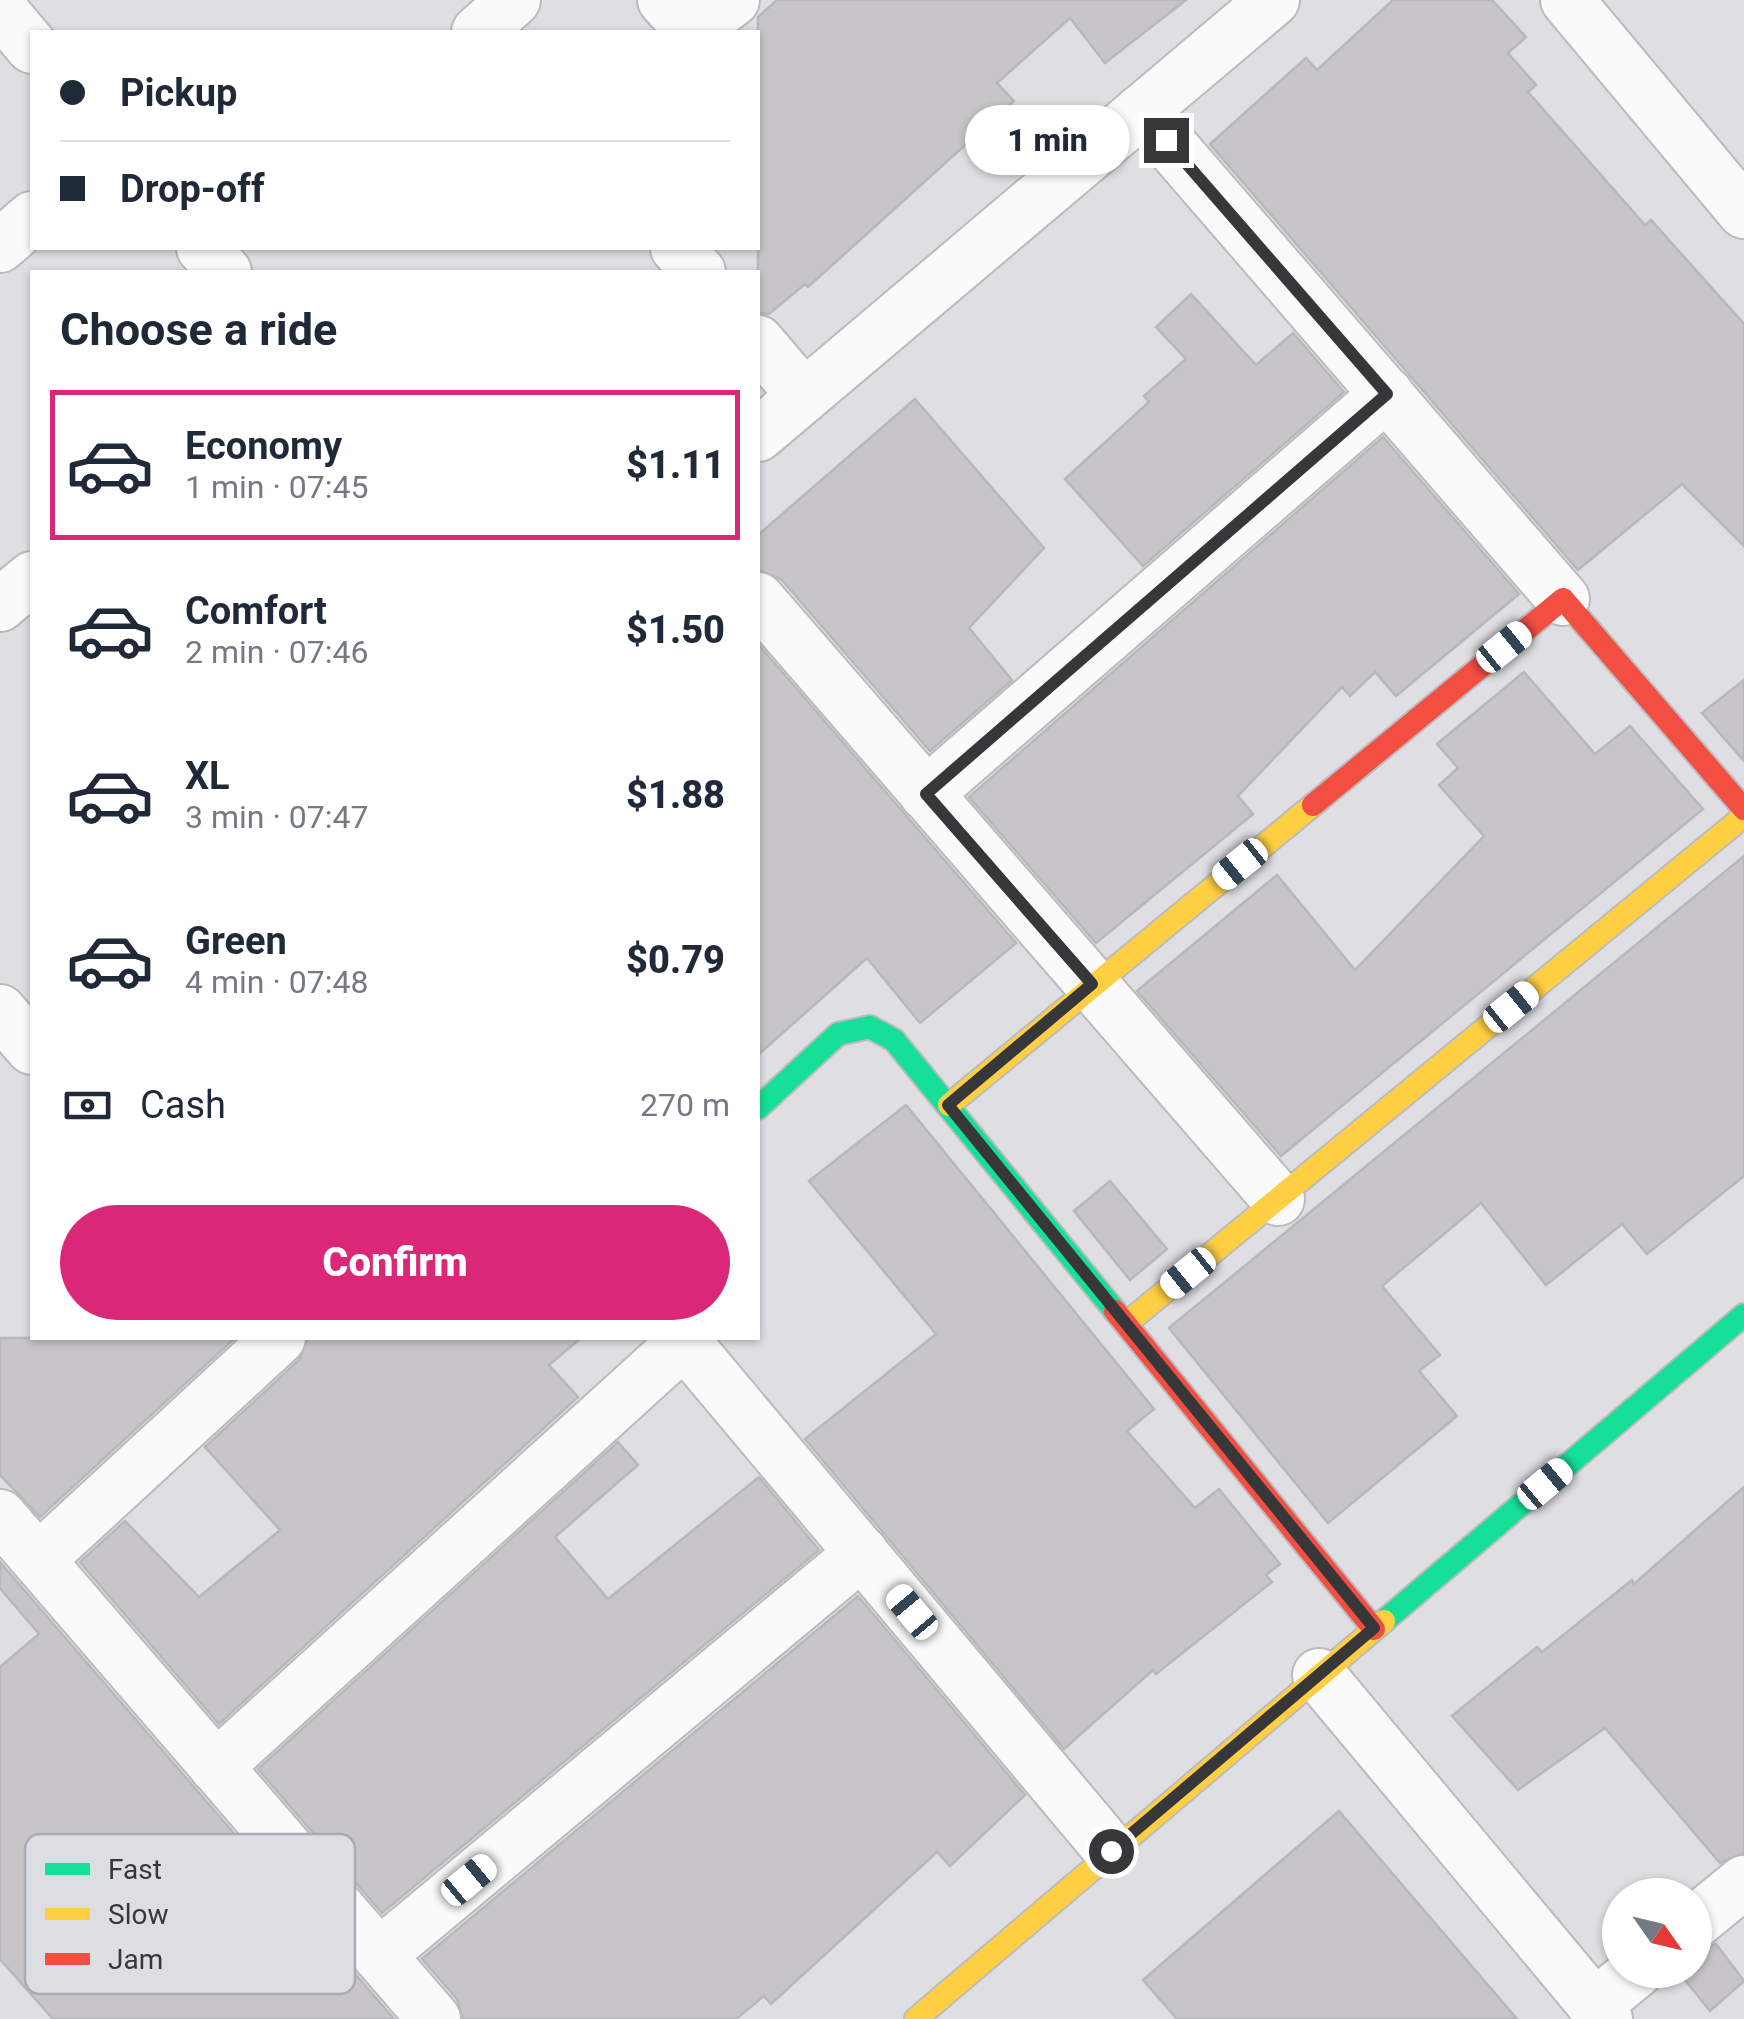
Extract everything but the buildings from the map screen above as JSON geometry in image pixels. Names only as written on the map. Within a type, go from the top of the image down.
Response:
[{"type":"street","points":[[664,0],[685,23],[697,27],[733,0]]},
{"type":"street","points":[[760,434],[1273,0]]},
{"type":"street","points":[[1567,0],[1744,212]]},
{"type":"street","points":[[0,9],[30,45]]},
{"type":"street","points":[[1128,1322],[1744,812],[1142,111]]},
{"type":"street","points":[[0,246],[30,220]]},
{"type":"street","points":[[679,250],[696,270]]},
{"type":"street","points":[[760,344],[804,396]]},
{"type":"street","points":[[926,794],[1387,394]]},
{"type":"street","points":[[0,605],[30,580]]},
{"type":"street","points":[[948,1105],[1563,599]]},
{"type":"street","points":[[760,601],[1278,1199]]},
{"type":"street","points":[[0,1010],[30,1046]]},
{"type":"street","points":[[760,1102],[838,1034],[870,1027],[894,1040],[1374,1628]]},
{"type":"street","points":[[0,1075],[30,1050]]},
{"type":"street","points":[[916,2019],[1744,1315]]},
{"type":"street","points":[[38,1560],[277,1340]]},
{"type":"street","points":[[216,1767],[682,1340],[1111,1851]]},
{"type":"street","points":[[0,1516],[274,1834]]},
{"type":"street","points":[[379,1955],[862,1553]]},
{"type":"street","points":[[1319,1675],[1600,2012],[1622,1988]]},
{"type":"street","points":[[1712,1908],[1744,1882]]},
{"type":"street","points":[[355,1927],[434,2019]]},
{"type":"traffic: fast","points":[[760,1106],[838,1034],[870,1027],[894,1040],[1115,1311]]},
{"type":"traffic: fast","points":[[1384,1621],[1744,1315]]},
{"type":"traffic: slow","points":[[949,1105],[1313,805]]},
{"type":"traffic: slow","points":[[1128,1322],[1744,816]]},
{"type":"traffic: slow","points":[[916,2019],[1384,1621]]},
{"type":"traffic: jam","points":[[1313,805],[1563,599],[1744,809]]},
{"type":"traffic: jam","points":[[1115,1311],[1374,1629]]},
{"type":"route","points":[[1111,1851],[1374,1628],[948,1105],[1092,984],[926,794],[1387,394],[1166,140]]}]
